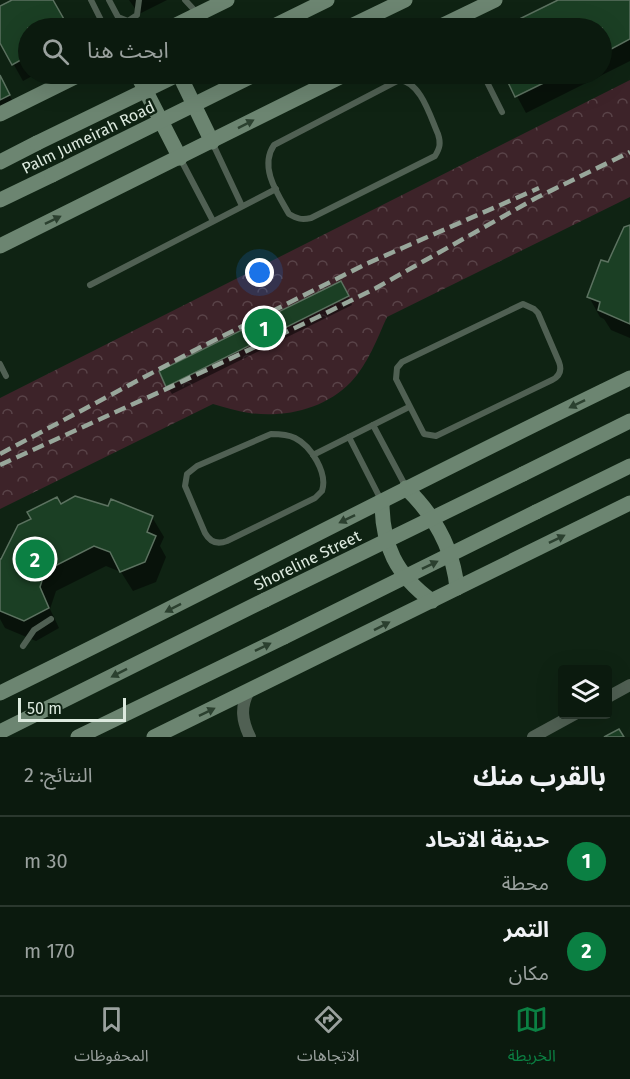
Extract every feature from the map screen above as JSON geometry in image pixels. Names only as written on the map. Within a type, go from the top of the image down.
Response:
[{"type":"street","points":[[191,18],[227,0]]},
{"type":"street","points":[[291,18],[327,0]]},
{"type":"street","points":[[368,18],[405,0]]},
{"type":"street","points":[[469,18],[495,0]]},
{"type":"street","points":[[0,114],[61,84]]},
{"type":"street","points":[[142,84],[180,158]]},
{"type":"street","name":"Palm Jumeirah Road","points":[[0,162],[158,84]]},
{"type":"street","points":[[184,84],[212,142]]},
{"type":"street","name":"Palm Jumeirah Road","points":[[0,200],[236,84]]},
{"type":"street","points":[[0,246],[325,84]]},
{"type":"street","points":[[0,693],[630,378]]},
{"type":"street","name":"Shoreline Street","points":[[0,732],[630,421]]},
{"type":"street","points":[[78,737],[630,466]]},
{"type":"street","points":[[406,488],[429,512],[446,540],[454,565],[457,588]]},
{"type":"street","points":[[382,502],[382,521],[393,558],[404,575],[432,601]]},
{"type":"street","points":[[158,736],[630,503]]},
{"type":"street","points":[[612,695],[629,687]]},
{"type":"street","points":[[249,691],[244,702],[243,715],[250,737]]},
{"type":"street","points":[[533,737],[566,719]]},
{"type":"lane","points":[[91,0],[100,18]]},
{"type":"lane","points":[[109,0],[120,18]]},
{"type":"lane","points":[[132,18],[137,15],[138,0]]},
{"type":"lane","points":[[185,0],[199,14]]},
{"type":"lane","points":[[388,84],[274,145],[269,152],[267,170],[289,214],[303,220],[382,184],[435,156],[440,141],[417,90],[410,84]]},
{"type":"lane","points":[[488,84],[502,112]]},
{"type":"lane","points":[[212,142],[242,206]]},
{"type":"lane","points":[[180,158],[213,221]]},
{"type":"lane","points":[[90,285],[276,189]]},
{"type":"lane","points":[[529,305],[538,313],[561,366],[556,378],[436,436],[428,436],[421,431],[409,406],[396,379],[395,371],[399,365],[516,306],[529,305]]},
{"type":"lane","points":[[0,364],[6,376]]},
{"type":"lane","points":[[313,455],[409,406]]},
{"type":"lane","points":[[373,425],[406,488]]},
{"type":"lane","points":[[271,434],[283,434],[295,438],[313,455],[324,480],[319,495],[227,541],[220,543],[208,539],[185,486],[187,474],[192,469],[271,434]]},
{"type":"lane","points":[[349,437],[382,502]]},
{"type":"lane","points":[[23,646],[34,630],[51,619]]},
{"type":"green space","points":[[630,80],[630,197],[387,317],[372,351],[351,382],[341,391],[317,405],[290,413],[263,414],[213,404],[0,509],[0,398]]},
{"type":"building","points":[[12,0],[53,0],[63,18],[18,18],[18,62],[12,65],[0,43],[0,6]]},
{"type":"building","points":[[558,0],[630,0],[630,39],[612,49],[612,18],[521,18]]},
{"type":"building","points":[[0,75],[10,95],[0,100]]},
{"type":"building","points":[[509,84],[542,84],[515,97]]},
{"type":"building","points":[[630,225],[630,324],[598,310],[600,302],[587,297],[601,260],[608,262],[624,227]]},
{"type":"building","points":[[341,281],[349,296],[166,387],[159,371]]},
{"type":"building","points":[[75,496],[108,506],[111,499],[153,516],[147,532],[156,536],[145,562],[120,572],[110,552],[94,546],[45,571],[40,587],[49,608],[24,621],[0,611],[0,559],[18,525],[31,519],[27,512],[57,497],[61,504]]},
{"type":"building","points":[[619,729],[624,737],[604,737]]},
{"type":"railway","points":[[0,465],[322,315],[376,288],[536,198],[630,152]]},
{"type":"railway","points":[[0,454],[195,350],[366,264],[539,188]]},
{"type":"place","name":"حديقة الاتحاد","points":[[264,328]]},
{"type":"place","name":"التمر","points":[[35,559]]}]
